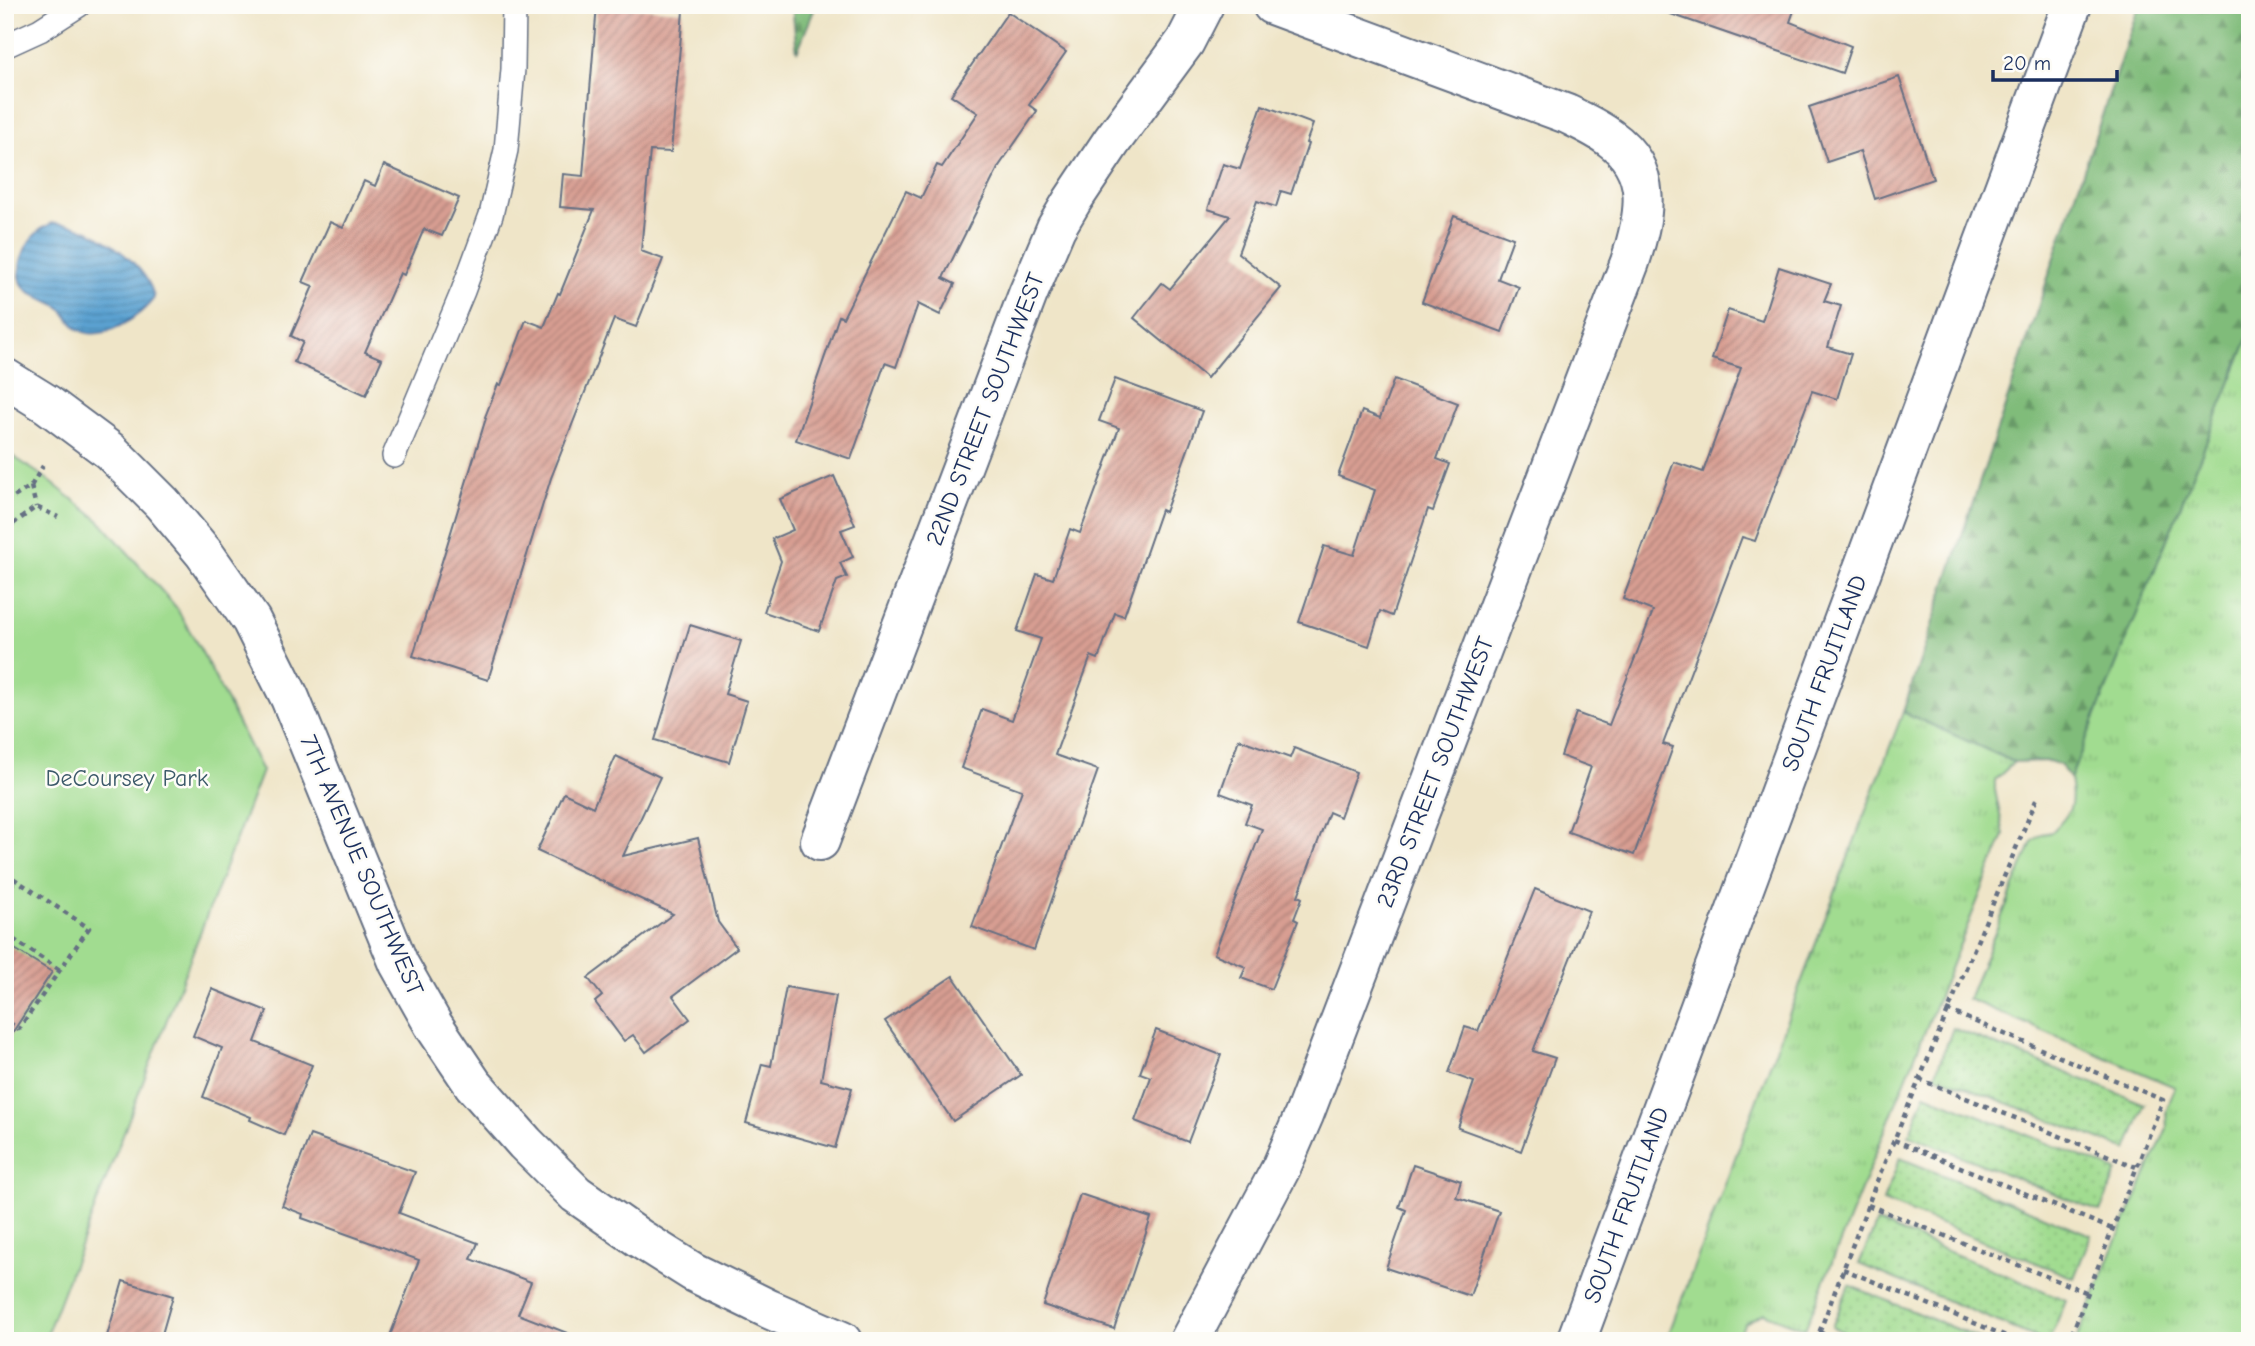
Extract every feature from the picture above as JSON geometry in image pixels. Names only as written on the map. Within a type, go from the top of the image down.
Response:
[{"type":"street","name":"22ND STREET SOUTHWEST","points":[[820,841],[1047,248],[1087,177],[1185,42],[1204,5]]},
{"type":"street","name":"23RD STREET SOUTHWEST","points":[[1189,1341],[1270,1189],[1304,1115],[1630,262],[1640,223],[1643,189],[1632,160],[1623,149],[1602,132],[1567,114],[1272,5]]},
{"type":"street","name":"SOUTH FRUITLAND","points":[[1576,1341],[2072,5]]},
{"type":"street","name":"7TH AVENUE SOUTHWEST","points":[[5,377],[47,404],[110,451],[170,513],[204,553],[251,620],[290,698],[400,964],[434,1026],[473,1084],[525,1143],[576,1194],[639,1238],[693,1272],[842,1341]]},
{"type":"lane","points":[[5,46],[40,30],[79,5]]},
{"type":"lane","points":[[394,456],[491,215],[506,150],[513,69],[514,5]]},
{"type":"path","points":[[5,500],[31,486],[43,466]]},
{"type":"path","points":[[31,486],[36,507]]},
{"type":"path","points":[[36,507],[58,516]]},
{"type":"path","points":[[5,530],[36,507]]},
{"type":"path","points":[[1816,1341],[1894,1140],[2037,798]]},
{"type":"path","points":[[5,873],[89,928],[19,1029],[5,1020]]},
{"type":"path","points":[[5,895],[15,880]]},
{"type":"path","points":[[5,934],[60,970]]},
{"type":"path","points":[[1947,1010],[2163,1100],[2069,1341]]},
{"type":"path","points":[[1919,1079],[2136,1167]]},
{"type":"path","points":[[1894,1140],[2112,1229]]},
{"type":"path","points":[[1868,1205],[2088,1293]]},
{"type":"path","points":[[1843,1269],[2018,1341]]},
{"type":"path","points":[[1819,1332],[1840,1341]]},
{"type":"green space","points":[[792,5],[816,5],[797,52]]},
{"type":"green space","points":[[2139,5],[2250,5],[2250,334],[2070,779],[2060,765],[2049,761],[2014,762],[1903,712]]},
{"type":"green space","points":[[2250,334],[2250,1341],[2076,1341],[2116,1242],[2167,1128],[2166,1112],[2175,1087],[1968,999],[2032,842],[2042,834],[2052,832],[2070,809],[2070,779]]},
{"type":"green space","name":"DeCoursey Park","points":[[5,451],[47,479],[100,521],[176,607],[262,771],[44,1341],[5,1341]]},
{"type":"green space","points":[[1903,712],[2014,762],[1995,780],[2004,835],[1805,1329],[1764,1313],[1745,1323],[1735,1341],[1666,1341]]},
{"type":"green space","points":[[1953,1028],[2145,1104],[2127,1150],[1935,1075]]},
{"type":"green space","points":[[1925,1094],[2117,1171],[2100,1212],[1909,1135]]},
{"type":"green space","points":[[1900,1158],[2091,1235],[2074,1278],[1883,1201]]},
{"type":"green space","points":[[1877,1222],[2066,1300],[2049,1341],[1859,1264]]},
{"type":"green space","points":[[1849,1285],[1985,1341],[1866,1341],[1832,1327]]},
{"type":"water","points":[[53,223],[87,230],[124,254],[144,275],[154,298],[120,326],[99,333],[80,330],[61,309],[32,294],[21,282],[20,266],[29,242],[44,227]]},
{"type":"building","points":[[597,5],[683,11],[671,152],[650,151],[641,251],[663,259],[636,327],[614,319],[551,478],[488,680],[413,656],[485,417],[498,384],[501,385],[526,320],[544,327],[594,210],[560,207],[563,174],[583,176]]},
{"type":"building","points":[[1663,5],[1796,5],[1790,22],[1851,46],[1842,73],[1662,11]]},
{"type":"building","points":[[1008,12],[1066,52],[1029,105],[1037,111],[999,166],[943,278],[955,284],[940,315],[918,304],[896,367],[885,363],[851,459],[796,440],[839,316],[843,318],[906,191],[921,198],[937,165],[942,167],[978,113],[951,95]]},
{"type":"building","points":[[1899,77],[1933,179],[1875,199],[1860,151],[1827,162],[1809,107]]},
{"type":"building","points":[[1262,105],[1313,124],[1291,194],[1281,191],[1276,207],[1257,201],[1238,253],[1281,288],[1207,378],[1134,318],[1162,283],[1170,289],[1230,216],[1208,209],[1223,164],[1240,169]]},
{"type":"building","points":[[384,165],[459,198],[442,236],[424,229],[404,275],[400,273],[365,352],[382,359],[366,395],[294,362],[303,342],[291,336],[313,286],[303,282],[330,222],[343,228],[364,181],[375,186]]},
{"type":"building","points":[[1454,216],[1513,238],[1498,279],[1519,287],[1502,332],[1422,302]]},
{"type":"building","points":[[1779,267],[1831,284],[1824,301],[1841,306],[1828,347],[1851,354],[1837,399],[1812,391],[1755,541],[1742,537],[1663,744],[1673,747],[1634,855],[1568,832],[1591,767],[1561,756],[1576,713],[1609,725],[1653,611],[1623,599],[1674,462],[1703,472],[1741,368],[1712,359],[1728,310],[1762,321]]},
{"type":"building","points":[[1115,379],[1202,411],[1165,512],[1161,510],[1124,616],[1115,613],[1098,659],[1091,656],[1055,755],[1098,770],[1034,950],[972,927],[1022,790],[961,768],[982,709],[1012,720],[1041,639],[1017,631],[1037,574],[1053,579],[1070,529],[1080,533],[1119,428],[1099,421]]},
{"type":"building","points":[[1394,379],[1458,403],[1437,459],[1450,464],[1433,511],[1428,509],[1392,616],[1380,611],[1369,646],[1299,622],[1324,546],[1354,555],[1375,490],[1338,476],[1362,411],[1380,418]]},
{"type":"building","points":[[834,476],[855,525],[841,530],[853,557],[840,563],[847,577],[837,581],[819,631],[764,612],[781,561],[772,539],[793,530],[780,499]]},
{"type":"building","points":[[690,625],[741,641],[725,694],[747,701],[729,762],[655,740]]},
{"type":"building","points":[[1239,739],[1290,758],[1294,748],[1356,772],[1340,817],[1329,812],[1298,896],[1302,898],[1294,919],[1298,921],[1271,989],[1241,978],[1246,967],[1214,954],[1262,829],[1245,823],[1252,805],[1220,793]]},
{"type":"building","points":[[616,756],[660,777],[623,856],[698,838],[718,922],[737,948],[673,996],[690,1019],[646,1052],[633,1035],[624,1041],[595,1002],[602,996],[588,978],[673,914],[537,851],[564,793],[593,807]]},
{"type":"building","points":[[1535,889],[1589,911],[1533,1051],[1555,1058],[1521,1151],[1458,1128],[1474,1082],[1449,1073],[1465,1027],[1478,1031]]},
{"type":"building","points":[[5,943],[52,972],[5,1044]]},
{"type":"building","points":[[953,976],[1021,1075],[953,1121],[885,1021]]},
{"type":"building","points":[[786,987],[836,996],[821,1080],[852,1088],[835,1148],[746,1123],[762,1064],[771,1066]]},
{"type":"building","points":[[212,989],[267,1011],[255,1042],[312,1065],[284,1135],[250,1120],[251,1117],[203,1097],[222,1048],[193,1036]]},
{"type":"building","points":[[1156,1030],[1221,1055],[1188,1142],[1135,1121],[1151,1077],[1140,1073]]},
{"type":"building","points":[[310,1135],[415,1172],[399,1213],[478,1243],[471,1259],[531,1282],[518,1314],[580,1338],[580,1341],[388,1341],[419,1260],[302,1218],[303,1214],[282,1206]]},
{"type":"building","points":[[1413,1165],[1461,1181],[1456,1197],[1499,1211],[1470,1296],[1386,1268],[1406,1210],[1399,1207]]},
{"type":"building","points":[[1080,1194],[1151,1218],[1114,1329],[1043,1305]]},
{"type":"building","points":[[123,1281],[173,1296],[160,1341],[125,1341],[107,1336]]}]
